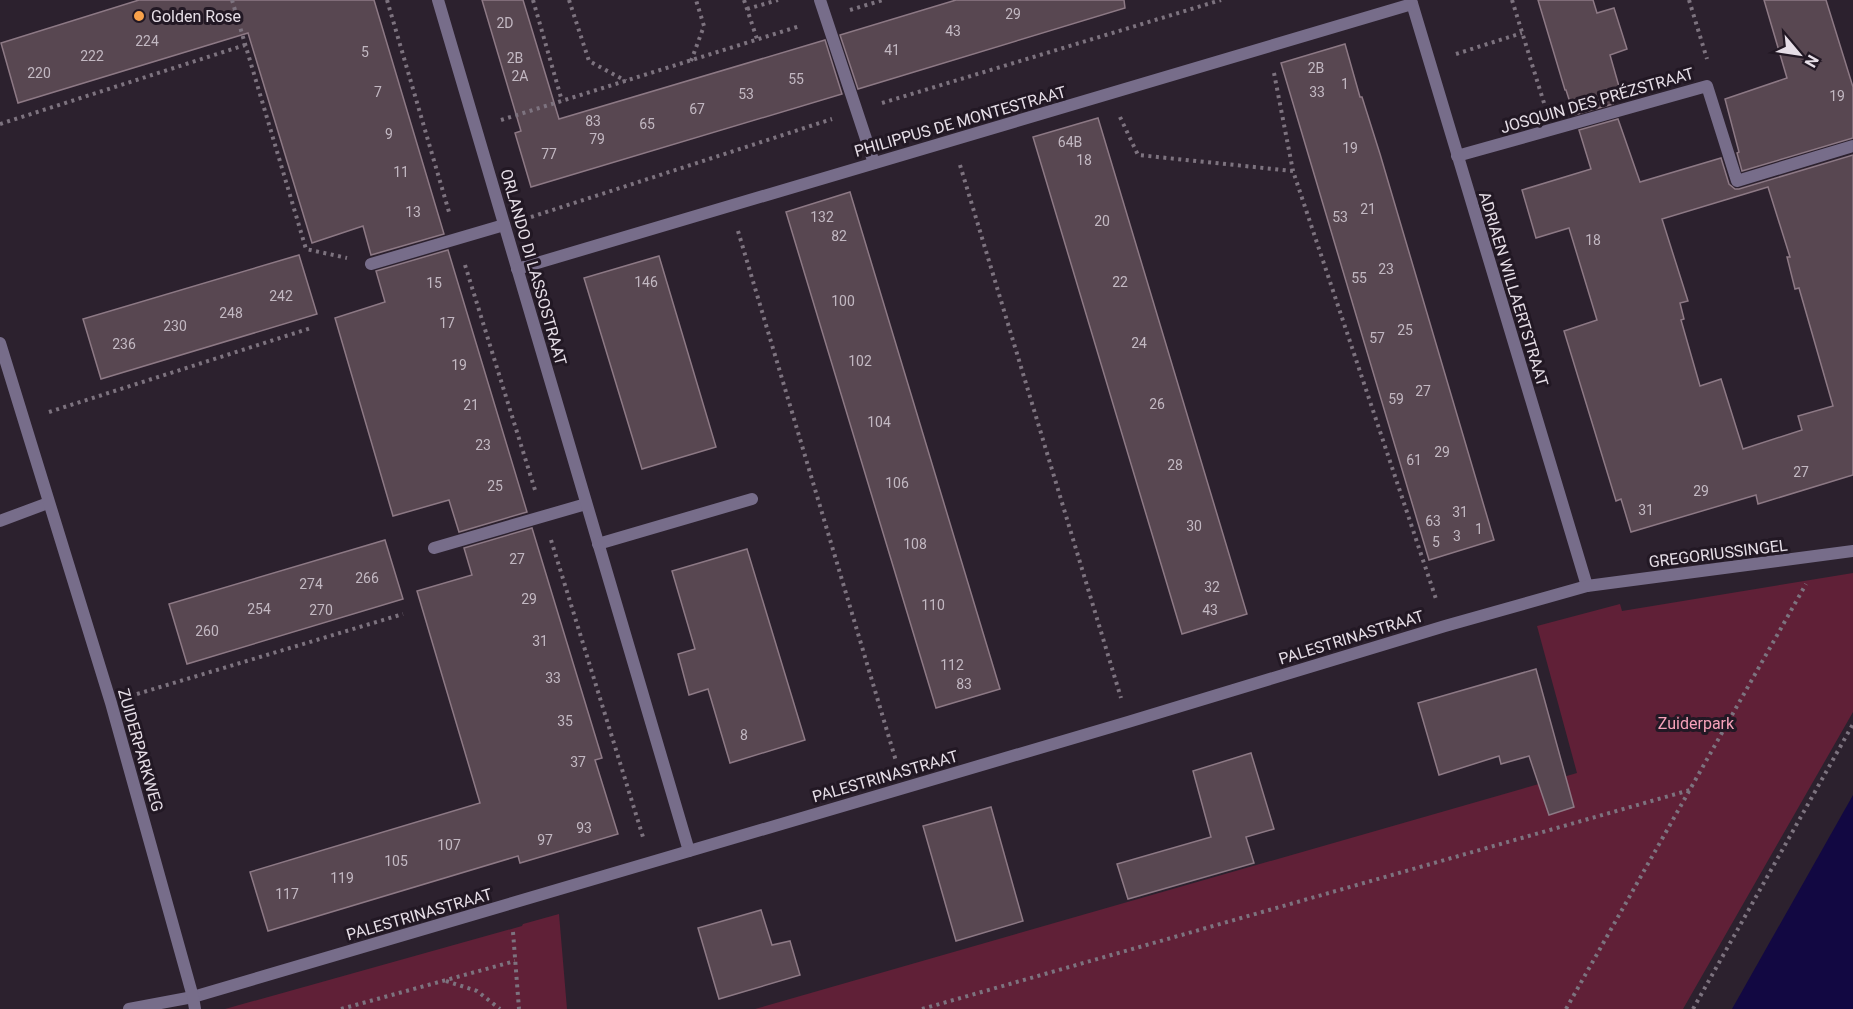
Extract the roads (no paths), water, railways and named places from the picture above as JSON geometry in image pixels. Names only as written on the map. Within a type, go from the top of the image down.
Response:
[{"type":"street","name":"ORLANDO DI LASSOSTRAAT","points":[[438,0],[689,852]]},
{"type":"street","points":[[820,0],[874,163]]},
{"type":"street","name":"PHILIPPUS DE MONTESTRAAT","points":[[517,269],[1411,2]]},
{"type":"street","name":"ADRIAEN WILLAERTSTRAAT","points":[[1411,2],[1587,586]]},
{"type":"street","name":"JOSQUIN DES PRÉZSTRAAT","points":[[1457,156],[1707,86],[1737,181],[1853,146]]},
{"type":"street","points":[[371,264],[504,225]]},
{"type":"street","name":"ZUIDERPARKWEG","points":[[0,343],[111,702],[194,1003]]},
{"type":"street","points":[[598,543],[752,499]]},
{"type":"street","points":[[0,521],[48,503]]},
{"type":"street","points":[[434,548],[586,504]]},
{"type":"street","name":"GREGORIUSSINGEL","points":[[1587,586],[1853,551]]},
{"type":"street","name":"PALESTRINASTRAAT","points":[[129,1009],[194,1003],[510,904],[1445,626],[1587,586]]},
{"type":"place","name":"Golden Rose","points":[[139,16]]},
{"type":"park label","name":"Zuiderpark","points":[[1696,723]]}]
